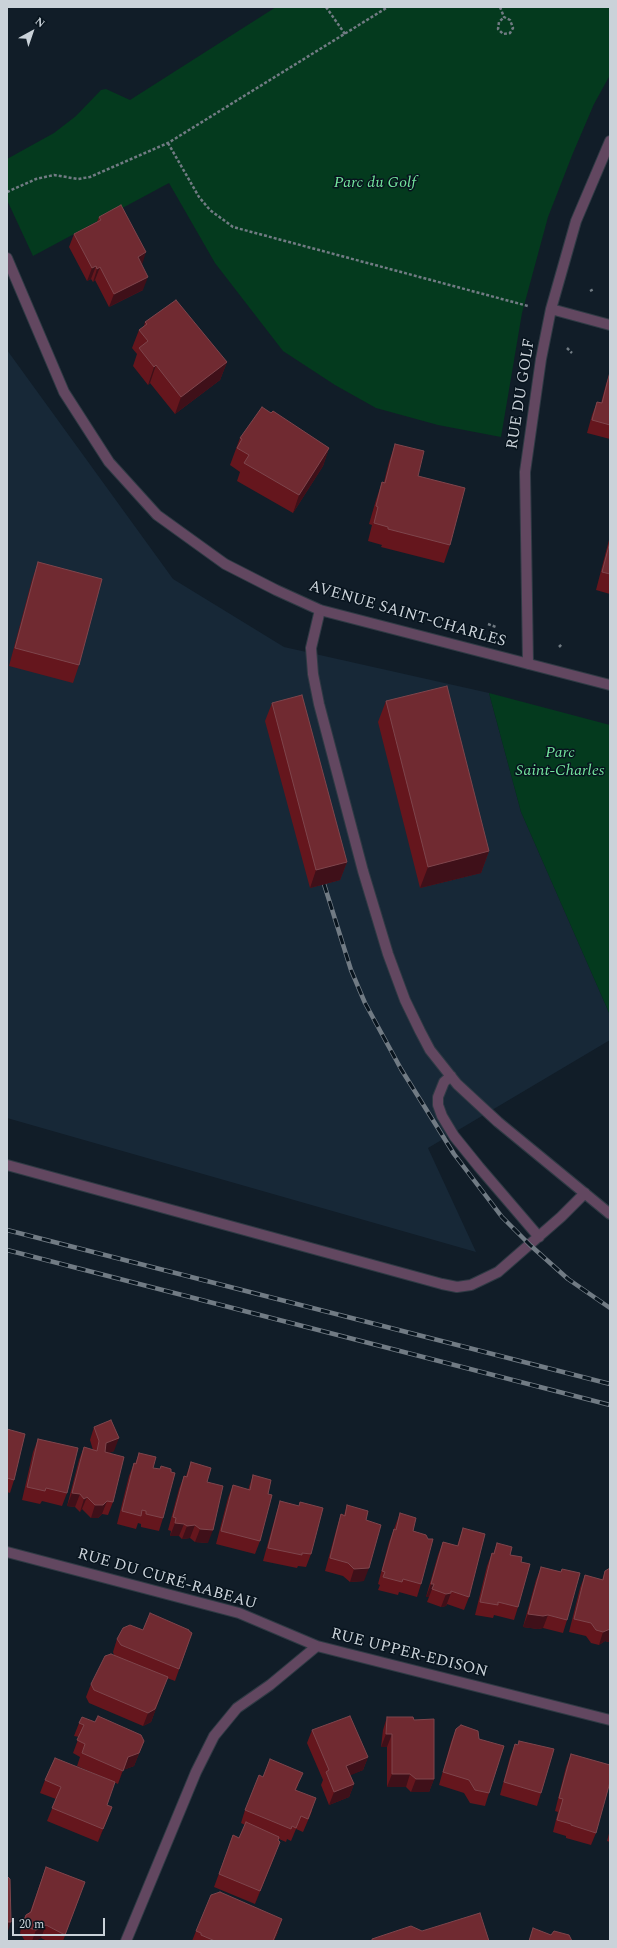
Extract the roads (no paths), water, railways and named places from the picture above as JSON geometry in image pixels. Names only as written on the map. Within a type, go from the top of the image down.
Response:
[{"type":"street","name":"RUE DU GOLF","points":[[528,664],[525,472],[541,358],[551,309],[576,221],[610,141]]},
{"type":"street","name":"AVENUE SAINT-CHARLES","points":[[7,258],[64,392],[109,462],[156,515],[225,564],[320,610],[610,684]]},
{"type":"street","points":[[551,309],[610,325]]},
{"type":"street","points":[[320,610],[311,643],[312,674],[363,871],[388,954],[405,1000],[430,1050],[451,1076],[498,1122],[610,1214]]},
{"type":"street","points":[[451,1076],[444,1082],[438,1097],[438,1105],[442,1116],[454,1136],[470,1157],[539,1237]]},
{"type":"street","points":[[7,1165],[457,1287],[471,1285],[485,1280],[498,1272],[539,1237],[585,1193]]},
{"type":"street","name":"RUE DU CURÉ-RABEAU","points":[[7,1552],[239,1613],[316,1646]]},
{"type":"street","name":"RUE UPPER-EDISON","points":[[126,1941],[196,1772],[214,1736],[237,1708],[270,1685],[316,1646],[610,1720]]},
{"type":"railway","points":[[324,884],[351,970],[365,1003],[401,1069],[454,1154],[502,1217],[530,1245],[568,1279],[610,1308]]},
{"type":"railway","points":[[7,1230],[610,1384]]},
{"type":"railway","points":[[7,1250],[610,1405]]},
{"type":"park label","name":"Parc du Golf","points":[[375,184]]},
{"type":"park label","name":"Parc Saint-Charles","points":[[560,763]]}]
